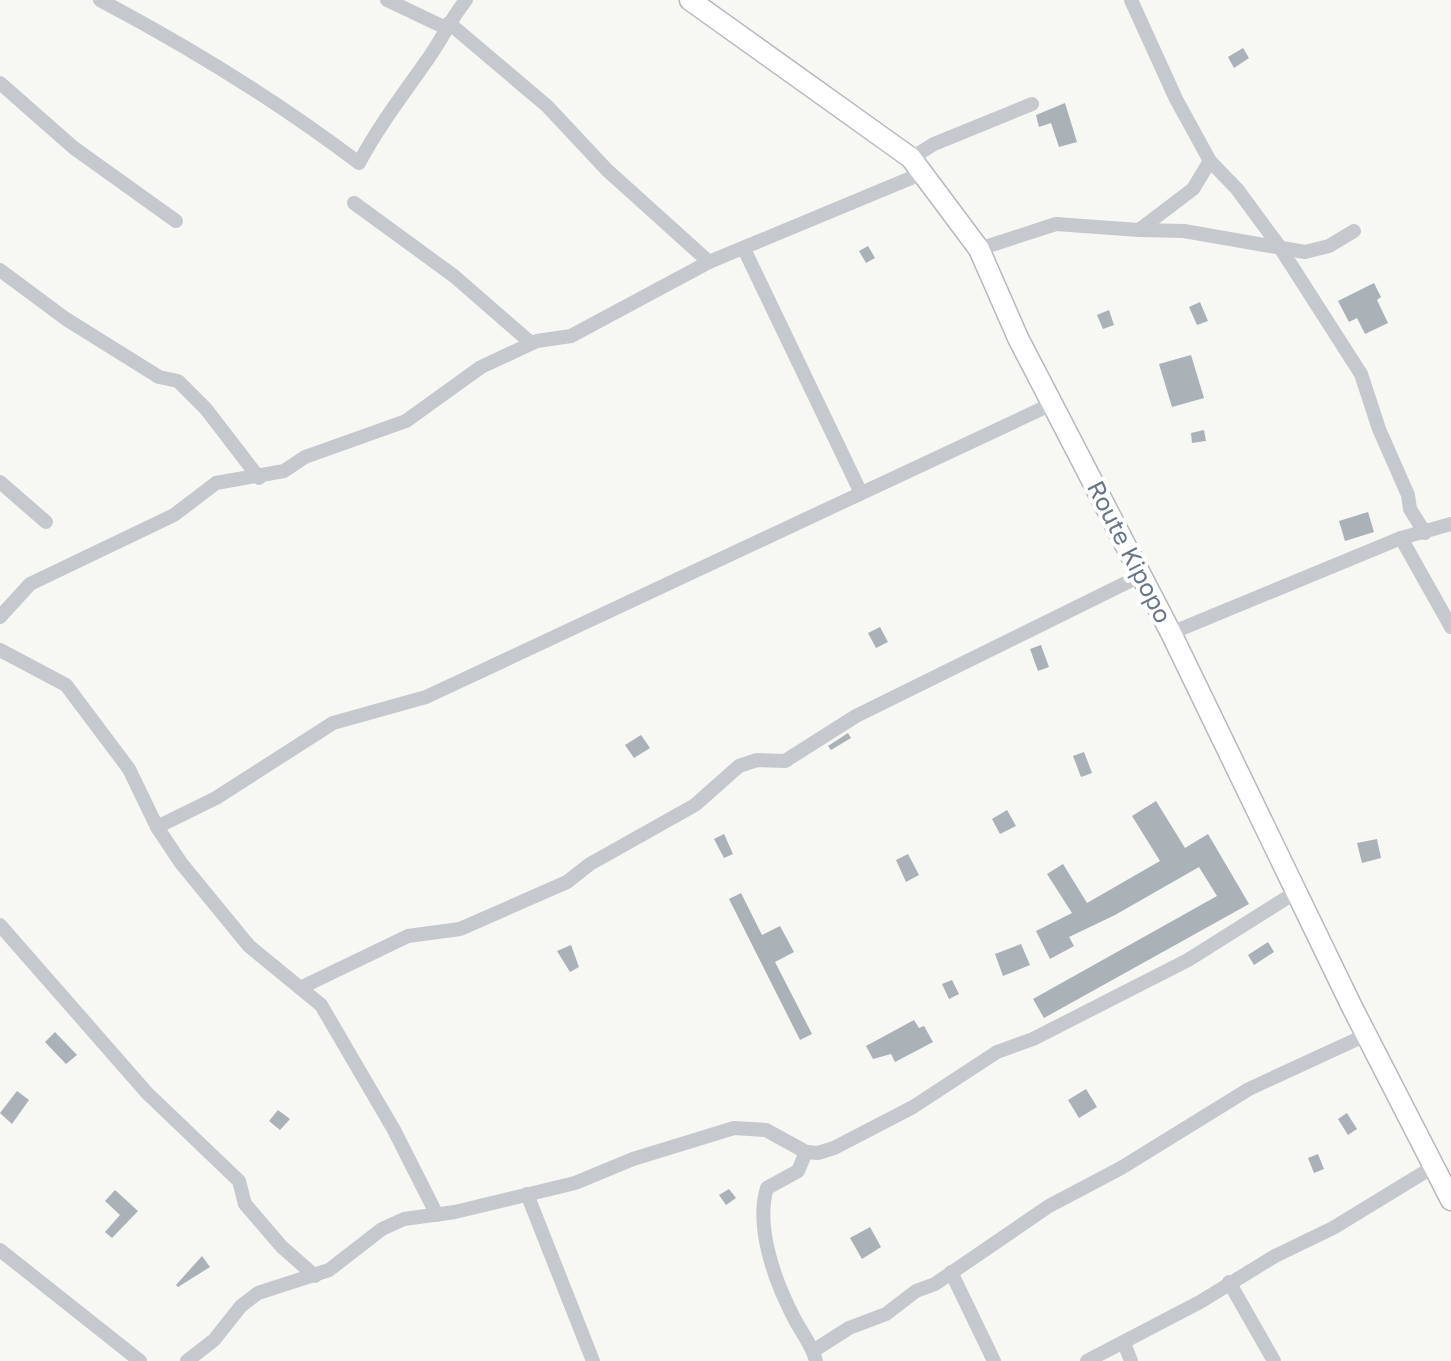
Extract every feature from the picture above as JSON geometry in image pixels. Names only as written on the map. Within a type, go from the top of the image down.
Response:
[{"type":"main road","name":"Route Kipopo","points":[[693,1],[917,166],[979,249],[1052,404],[1142,575],[1366,1035],[1451,1200]]},
{"type":"street","points":[[100,0],[194,50],[306,123],[359,163],[382,120],[428,60],[447,25],[466,0]]},
{"type":"street","points":[[387,0],[447,25],[537,97],[607,170],[709,262]]},
{"type":"street","points":[[1131,0],[1176,99],[1210,161],[1237,189],[1279,246],[1361,374],[1379,429],[1408,495],[1410,509],[1425,533]]},
{"type":"street","points":[[0,83],[74,148],[176,221]]},
{"type":"street","points":[[0,617],[30,584],[174,515],[216,483],[259,478],[406,421],[481,367],[531,343],[571,336],[709,262],[862,196],[917,166],[934,144],[1032,104]]},
{"type":"street","points":[[1139,230],[1193,189],[1210,161]]},
{"type":"street","points":[[354,203],[454,276],[531,343]]},
{"type":"street","points":[[979,249],[1056,224],[1184,231],[1305,252],[1329,246],[1354,231]]},
{"type":"street","points":[[744,249],[861,493]]},
{"type":"street","points":[[0,270],[66,319],[159,377],[178,381],[206,409],[259,478]]},
{"type":"street","points":[[157,827],[216,798],[333,723],[426,697],[1052,404]]},
{"type":"street","points":[[0,482],[46,522]]},
{"type":"street","points":[[1171,633],[1401,538],[1451,524]]},
{"type":"street","points":[[1401,538],[1451,627]]},
{"type":"street","points":[[300,988],[408,936],[460,929],[567,882],[598,859],[628,846],[695,805],[739,766],[757,760],[785,761],[856,716],[1142,575]]},
{"type":"street","points":[[0,650],[52,675],[82,703],[129,769],[157,827],[249,946],[332,1018],[437,1215]]},
{"type":"street","points":[[187,1361],[214,1340],[241,1306],[258,1293],[285,1282],[315,1276],[342,1262],[370,1237],[394,1222],[575,1183],[633,1159],[734,1128],[766,1130],[806,1152],[818,1153],[834,1148],[904,1112],[997,1052],[1033,1039],[1188,960],[1296,892]]},
{"type":"street","points":[[0,925],[147,1093],[239,1181],[245,1204],[282,1247],[315,1276]]},
{"type":"street","points":[[806,1152],[798,1171],[767,1188],[762,1205],[774,1267],[790,1310],[814,1356],[849,1328],[886,1314],[916,1291],[935,1284],[1049,1206],[1121,1168],[1249,1089],[1366,1035]]},
{"type":"street","points":[[1087,1361],[1333,1228],[1433,1167]]},
{"type":"street","points":[[527,1194],[593,1361]]},
{"type":"street","points":[[0,1250],[140,1361]]},
{"type":"street","points":[[951,1272],[994,1361]]},
{"type":"street","points":[[1229,1282],[1274,1361]]},
{"type":"street","points":[[1124,1343],[1131,1361]]},
{"type":"building","points":[[1243,48],[1249,58],[1234,68],[1228,57]]},
{"type":"building","points":[[1065,103],[1077,142],[1059,147],[1051,123],[1039,127],[1036,115]]},
{"type":"building","points":[[868,246],[875,258],[866,263],[859,251]]},
{"type":"building","points":[[1374,283],[1381,297],[1377,300],[1388,323],[1365,334],[1357,318],[1349,322],[1338,301]]},
{"type":"building","points":[[1200,302],[1208,321],[1197,325],[1189,307]]},
{"type":"building","points":[[1109,310],[1114,325],[1103,329],[1097,315]]},
{"type":"building","points":[[1191,355],[1204,398],[1172,407],[1159,364]]},
{"type":"building","points":[[1204,430],[1206,441],[1192,443],[1191,433]]},
{"type":"building","points":[[1368,512],[1374,532],[1345,541],[1339,521]]},
{"type":"building","points":[[880,627],[888,642],[876,648],[868,633]]},
{"type":"building","points":[[1041,645],[1049,667],[1038,671],[1030,649]]},
{"type":"building","points":[[848,733],[851,738],[831,750],[828,746]]},
{"type":"building","points":[[641,735],[650,748],[634,758],[625,745]]},
{"type":"building","points":[[1084,752],[1092,773],[1081,777],[1073,756]]},
{"type":"building","points":[[1156,801],[1185,848],[1208,834],[1249,904],[1044,1018],[1033,999],[1217,896],[1199,867],[1115,915],[1069,937],[1074,946],[1050,959],[1036,931],[1072,913],[1047,874],[1063,864],[1087,903],[1160,861],[1132,816]]},
{"type":"building","points":[[1007,810],[1016,826],[1000,834],[992,819]]},
{"type":"building","points":[[724,834],[733,854],[724,858],[714,839]]},
{"type":"building","points":[[1377,839],[1381,858],[1362,863],[1357,843]]},
{"type":"building","points":[[908,854],[919,875],[906,882],[896,860]]},
{"type":"building","points":[[741,893],[762,935],[780,926],[794,952],[775,962],[812,1034],[800,1040],[729,899]]},
{"type":"building","points":[[1268,942],[1274,952],[1254,965],[1248,955]]},
{"type":"building","points":[[1021,944],[1030,965],[1003,976],[995,954]]},
{"type":"building","points":[[571,945],[579,967],[570,972],[557,951]]},
{"type":"building","points":[[952,980],[959,994],[949,999],[942,984]]},
{"type":"building","points":[[914,1020],[919,1028],[924,1026],[933,1042],[895,1062],[891,1054],[873,1059],[866,1046]]},
{"type":"building","points":[[55,1032],[77,1055],[66,1064],[45,1042]]},
{"type":"building","points":[[1086,1089],[1097,1107],[1079,1118],[1068,1100]]},
{"type":"building","points":[[17,1091],[29,1100],[12,1124],[0,1113]]},
{"type":"building","points":[[278,1110],[290,1119],[280,1130],[269,1121]]},
{"type":"building","points":[[1347,1113],[1357,1129],[1348,1135],[1338,1119]]},
{"type":"building","points":[[1318,1154],[1324,1169],[1314,1173],[1308,1158]]},
{"type":"building","points":[[729,1189],[736,1198],[726,1205],[719,1195]]},
{"type":"building","points":[[115,1190],[138,1211],[112,1238],[105,1232],[120,1215],[105,1201]]},
{"type":"building","points":[[870,1227],[881,1247],[862,1259],[850,1238]]},
{"type":"building","points":[[202,1256],[210,1267],[178,1287],[176,1285]]}]
